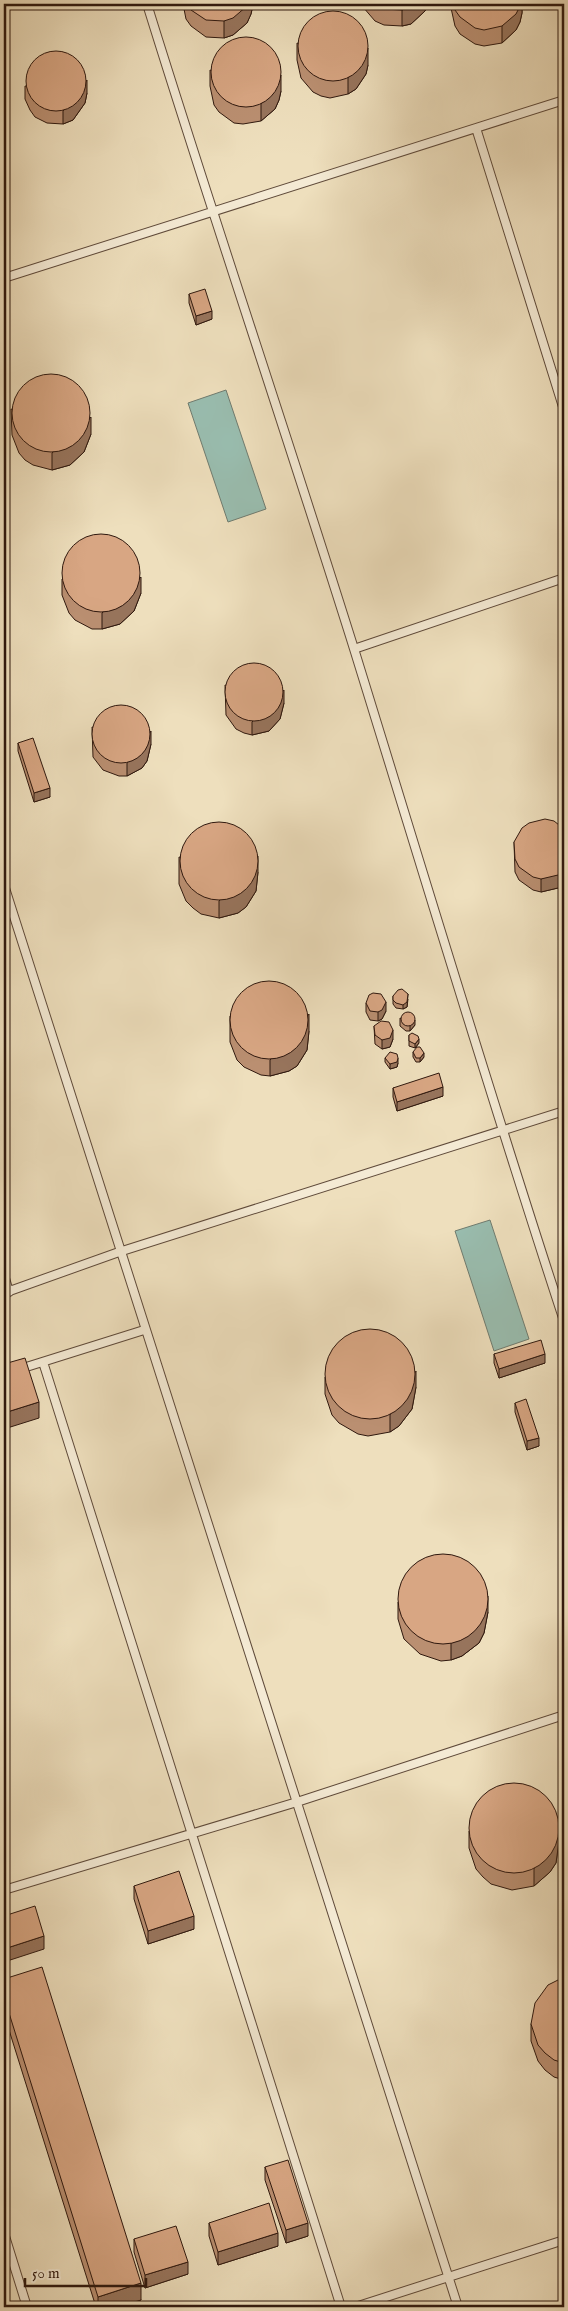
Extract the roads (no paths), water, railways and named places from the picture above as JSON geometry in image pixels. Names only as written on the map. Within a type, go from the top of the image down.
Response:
[{"type":"lane","points":[[147,4],[211,212],[354,649],[502,1132],[564,1321]]},
{"type":"lane","points":[[563,4],[564,8]]},
{"type":"lane","points":[[4,278],[564,100]]},
{"type":"lane","points":[[476,128],[564,410]]},
{"type":"lane","points":[[354,649],[564,578]]},
{"type":"lane","points":[[4,885],[119,1252],[458,2307]]},
{"type":"lane","points":[[4,1275],[6,1292],[119,1252],[564,1111]]},
{"type":"lane","points":[[4,1374],[144,1330]]},
{"type":"lane","points":[[43,1362],[341,2307]]},
{"type":"lane","points":[[4,1890],[297,1802],[564,1715]]},
{"type":"lane","points":[[4,2233],[27,2307]]},
{"type":"lane","points":[[355,2307],[564,2240]]}]
